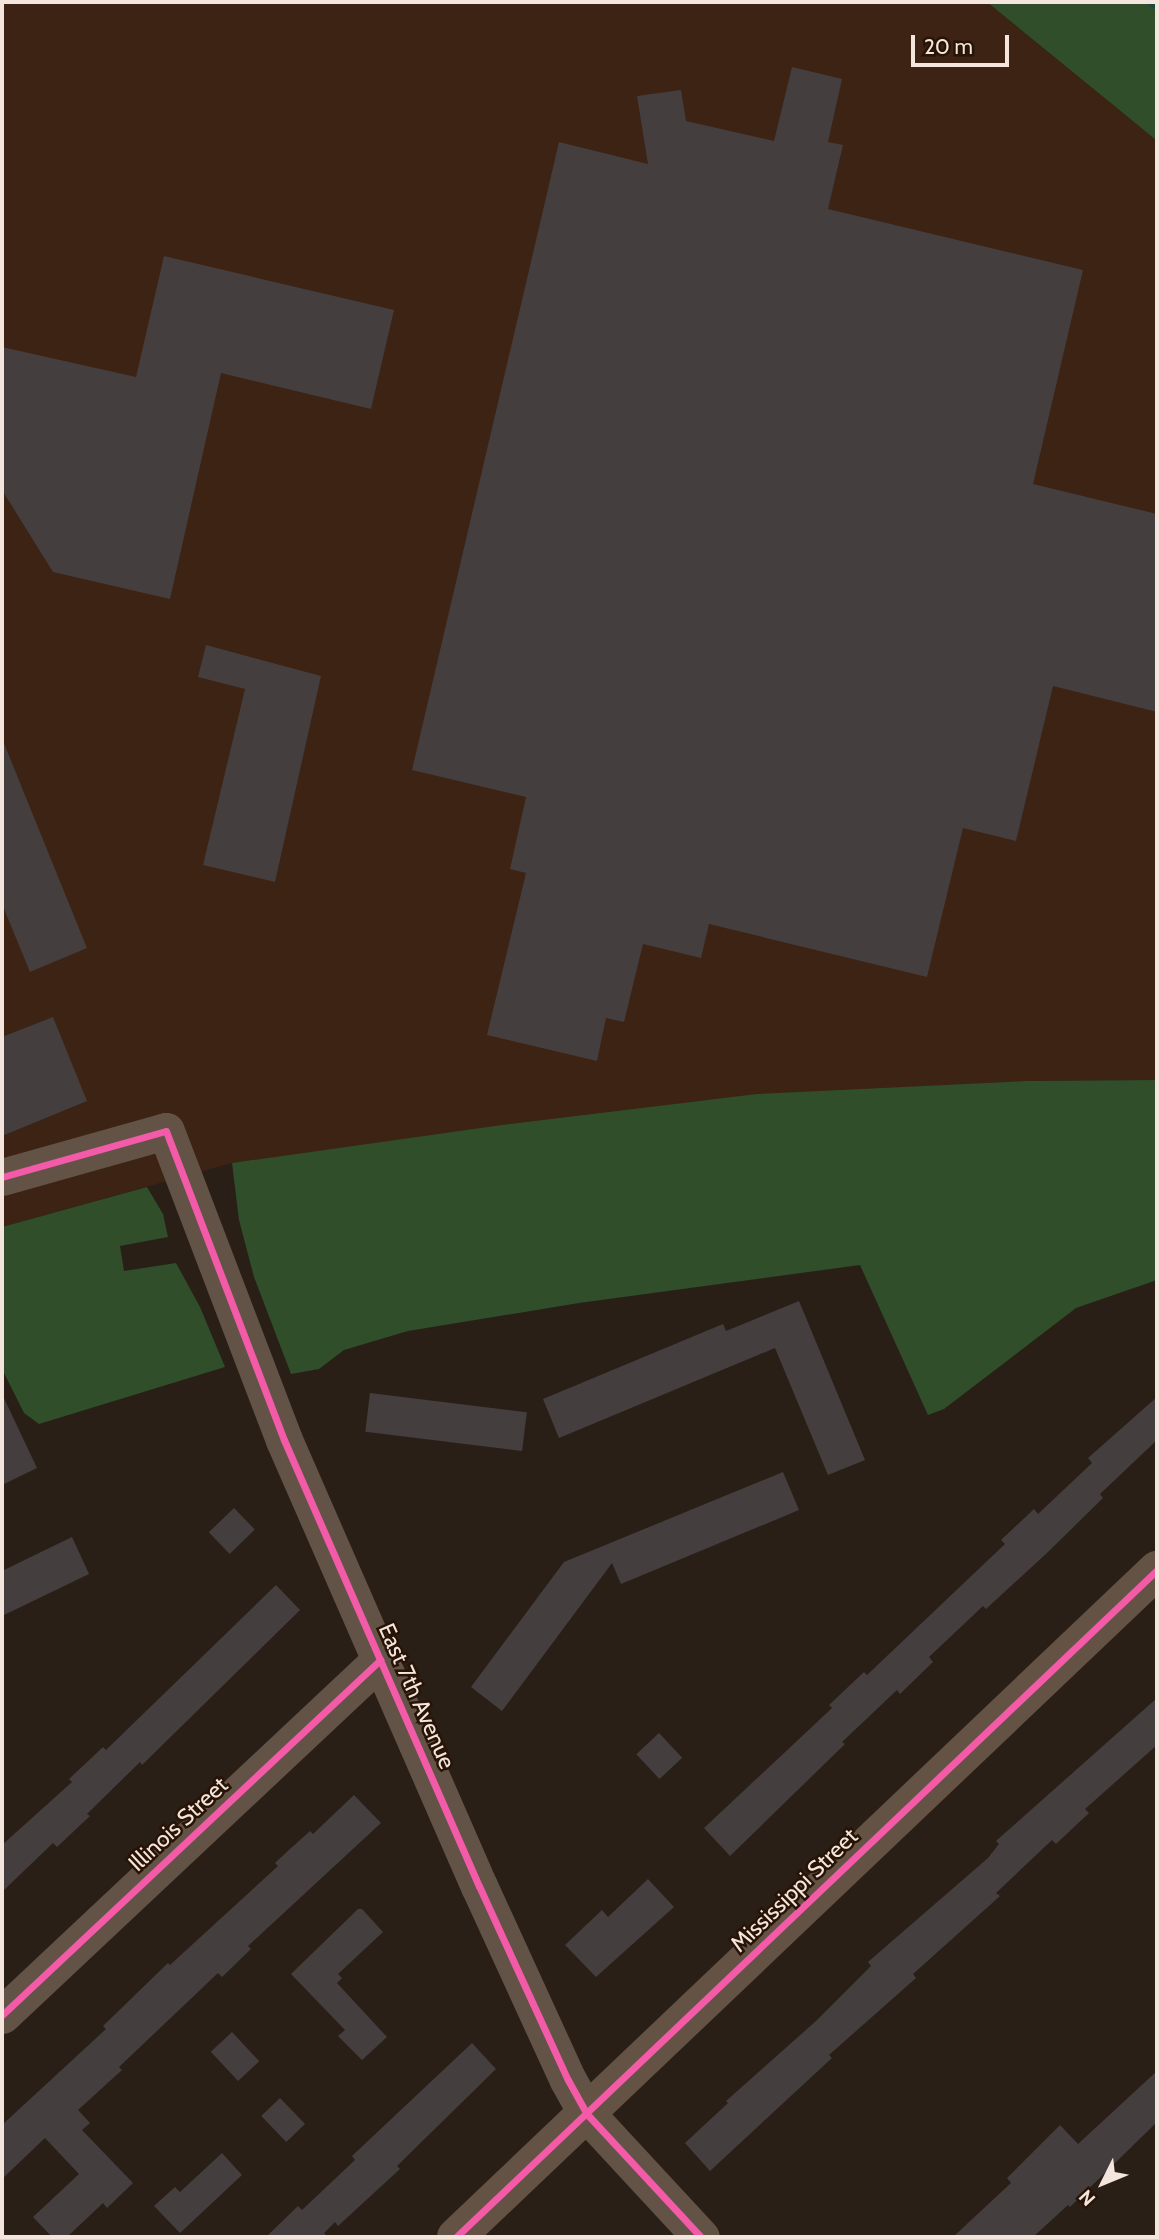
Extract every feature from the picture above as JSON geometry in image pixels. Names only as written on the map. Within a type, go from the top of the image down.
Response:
[{"type":"street","name":"East 7th Avenue","points":[[2,1177],[166,1131],[284,1440],[479,1886],[586,2113],[701,2237]]},
{"type":"street","name":"Mississippi Street","points":[[456,2237],[1157,1570]]},
{"type":"street","name":"Illinois Street","points":[[2,2015],[380,1660]]},
{"type":"shaded area","points":[[2,2],[987,2],[1157,141],[1157,1080],[1027,1081],[232,1163],[2,1227]]},
{"type":"green space","points":[[987,2],[1157,2],[1157,141],[1134,122]]},
{"type":"green space","points":[[1157,1080],[1157,1280],[1076,1308],[944,1409],[928,1415],[860,1265],[579,1303],[408,1331],[344,1350],[319,1369],[291,1374],[254,1277],[239,1220],[232,1163],[502,1125],[757,1094],[1027,1081]]},
{"type":"green space","points":[[147,1187],[163,1214],[168,1237],[120,1246],[124,1271],[176,1263],[200,1307],[225,1367],[39,1424],[24,1413],[2,1369],[2,1227]]},
{"type":"building","points":[[792,67],[842,79],[828,142],[843,145],[828,209],[1083,270],[1033,484],[1157,514],[1157,712],[1053,686],[1016,841],[963,828],[927,977],[709,924],[701,958],[643,944],[624,1022],[606,1018],[597,1061],[487,1035],[526,873],[510,869],[526,797],[412,770],[559,142],[648,164],[637,96],[681,90],[686,121],[774,141]]},
{"type":"building","points":[[164,256],[394,310],[371,409],[221,373],[170,599],[53,572],[2,490],[2,347],[136,377]]},
{"type":"building","points":[[206,645],[321,676],[275,882],[203,865],[245,689],[198,677]]},
{"type":"building","points":[[3,741],[87,948],[30,972],[2,904]]},
{"type":"building","points":[[53,1017],[87,1101],[2,1136],[2,1037]]},
{"type":"building","points":[[799,1301],[865,1460],[828,1475],[775,1348],[559,1438],[543,1399],[723,1324],[726,1331]]},
{"type":"building","points":[[370,1393],[527,1412],[522,1451],[365,1432]]},
{"type":"building","points":[[2,1394],[37,1468],[2,1485]]},
{"type":"building","points":[[1157,1397],[1157,1440],[1100,1494],[1103,1498],[1048,1552],[986,1609],[983,1606],[929,1657],[933,1662],[900,1694],[897,1690],[842,1742],[845,1744],[730,1856],[704,1828],[832,1708],[829,1705],[864,1672],[867,1675],[1005,1544],[1001,1540],[1034,1509],[1038,1514],[1092,1463],[1088,1458]]},
{"type":"building","points":[[783,1472],[799,1510],[621,1584],[612,1563],[502,1711],[471,1687],[564,1562]]},
{"type":"building","points":[[234,1508],[255,1530],[230,1554],[209,1532]]},
{"type":"building","points":[[72,1537],[89,1574],[2,1616],[2,1571]]},
{"type":"building","points":[[276,1585],[300,1610],[142,1765],[140,1762],[87,1814],[90,1816],[57,1847],[53,1843],[2,1892],[2,1845],[72,1782],[69,1779],[103,1747],[106,1750]]},
{"type":"building","points":[[1157,1698],[1157,1745],[1085,1809],[1089,1813],[1056,1844],[1052,1840],[996,1893],[1000,1896],[913,1974],[916,1978],[829,2055],[832,2058],[710,2171],[685,2143],[728,2103],[726,2101],[816,2021],[871,1966],[868,1962],[988,1858],[999,1844],[996,1841]]},
{"type":"building","points":[[659,1733],[682,1758],[660,1779],[636,1754]]},
{"type":"building","points":[[354,1795],[381,1823],[248,1946],[251,1949],[222,1977],[218,1973],[119,2067],[122,2070],[78,2110],[90,2123],[82,2130],[133,2183],[107,2208],[103,2203],[67,2237],[52,2237],[33,2217],[79,2174],[45,2138],[2,2179],[2,2125],[106,2029],[103,2026],[168,1963],[170,1965],[278,1866],[275,1863],[290,1849],[310,1831],[313,1834]]},
{"type":"building","points":[[648,1879],[674,1907],[596,1977],[565,1945],[602,1910],[608,1917]]},
{"type":"building","points":[[358,1909],[362,1909],[383,1932],[338,1974],[342,1978],[337,1983],[387,2037],[362,2060],[338,2036],[345,2030],[291,1974]]},
{"type":"building","points":[[232,2032],[259,2061],[238,2081],[211,2052]]},
{"type":"building","points":[[472,2043],[496,2069],[397,2166],[400,2169],[338,2226],[335,2222],[324,2233],[328,2237],[266,2237],[298,2206],[302,2210],[355,2160],[352,2156]]},
{"type":"building","points":[[1157,2071],[1157,2122],[1070,2207],[1068,2205],[1033,2237],[953,2237],[1011,2183],[1007,2178],[1060,2125],[1078,2144]]},
{"type":"building","points":[[280,2098],[305,2124],[286,2142],[261,2116]]},
{"type":"building","points":[[222,2153],[242,2175],[180,2233],[154,2206],[175,2187],[180,2192]]},
{"type":"waterway","points":[[1152,2],[1157,4]]},
{"type":"cycle path","points":[[2,1177],[166,1131],[284,1440],[479,1886],[568,2080],[586,2113],[701,2237]]},
{"type":"cycle path","points":[[456,2237],[1157,1570]]},
{"type":"cycle path","points":[[2,2015],[380,1660]]}]
